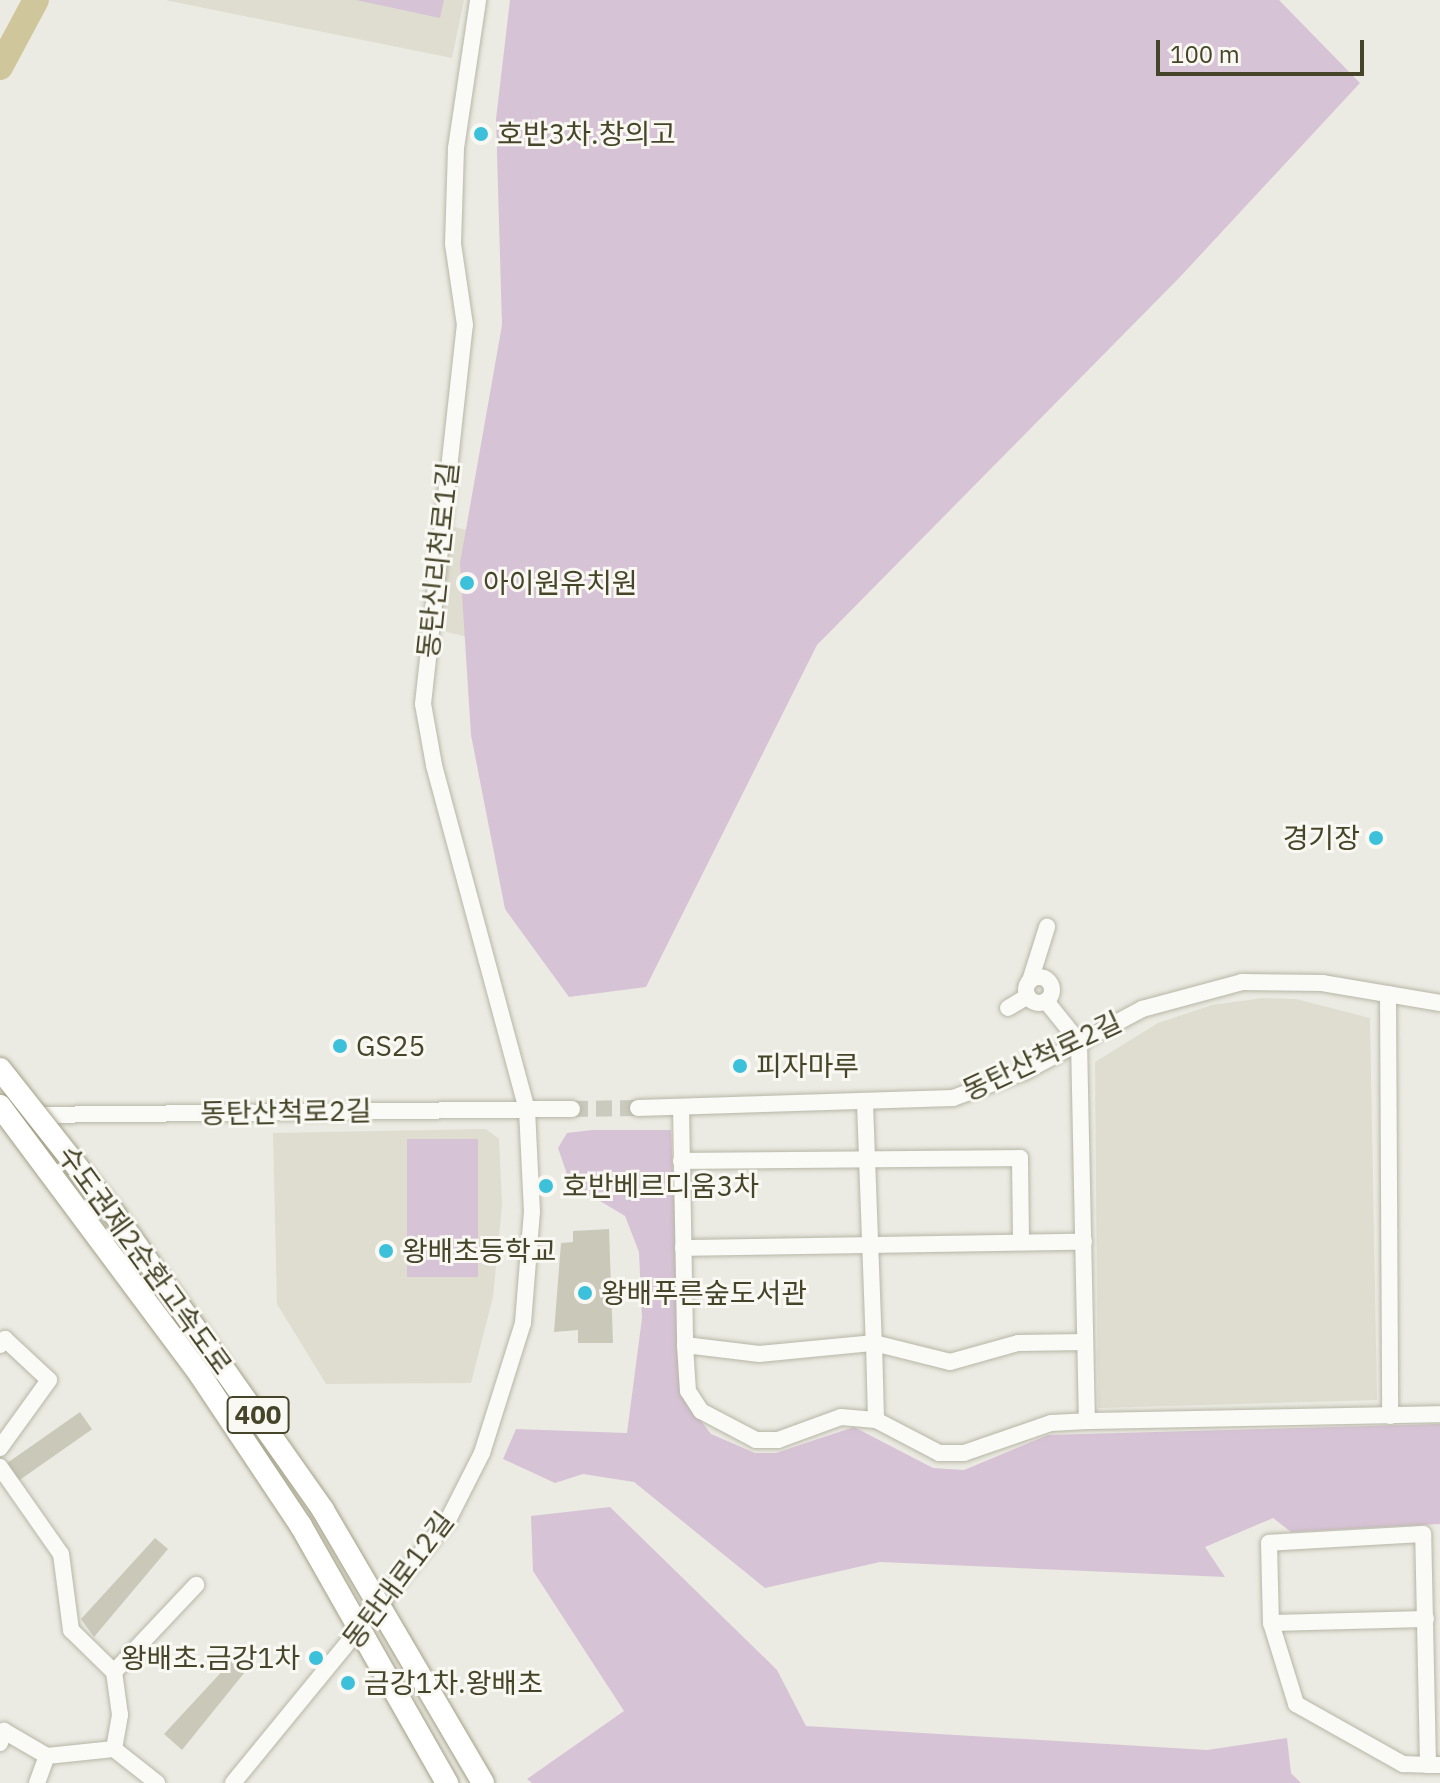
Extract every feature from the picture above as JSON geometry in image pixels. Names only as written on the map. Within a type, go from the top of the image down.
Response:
[{"type":"highway","name":"수도권제2순환고속도로","points":[[0,1069],[113,1212],[323,1510],[483,1783]]},
{"type":"highway","name":"수도권제2순환고속도로","points":[[0,1106],[201,1376],[301,1526],[447,1783]]},
{"type":"street","name":"동탄신리천로1길","points":[[478,0],[456,148],[453,244],[465,325],[423,704],[434,765],[527,1110]]},
{"type":"street","points":[[1008,1008],[1035,985],[1047,927]]},
{"type":"street","name":"동탄산척로2길","points":[[638,1108],[865,1103],[964,1095],[1142,1009],[1220,986],[1287,981],[1440,1003]]},
{"type":"street","points":[[1035,985],[1079,1042],[1087,1421]]},
{"type":"street","points":[[1388,994],[1390,1416]]},
{"type":"street","points":[[865,1103],[867,1246],[876,1420]]},
{"type":"street","points":[[681,1107],[688,1391],[701,1411],[756,1440],[778,1440],[841,1417],[876,1420],[939,1453],[964,1453],[1024,1429],[1087,1421],[1440,1414]]},
{"type":"street","name":"동탄산척로2길","points":[[0,1116],[572,1109]]},
{"type":"street","name":"동탄대로12길","points":[[233,1783],[412,1571],[448,1520],[482,1453],[523,1323],[532,1212],[527,1110]]},
{"type":"street","points":[[681,1161],[1020,1158],[1021,1242]]},
{"type":"street","points":[[683,1248],[1084,1242]]},
{"type":"street","points":[[0,1345],[5,1339],[49,1380],[0,1448]]},
{"type":"street","points":[[685,1345],[759,1354],[874,1343],[950,1362],[1029,1341],[1085,1342]]},
{"type":"street","points":[[0,1467],[61,1554],[71,1630],[114,1672],[120,1715],[114,1749]]},
{"type":"street","points":[[1423,1534],[1434,1765],[1403,1764],[1296,1704],[1271,1623],[1269,1543],[1423,1534]]},
{"type":"street","points":[[114,1672],[196,1585]]},
{"type":"street","points":[[1271,1623],[1426,1619]]},
{"type":"street","points":[[0,1743],[4,1731],[47,1756],[114,1749],[157,1783]]},
{"type":"street","points":[[37,1783],[47,1756]]},
{"type":"shaded area","points":[[165,0],[464,0],[452,58]]},
{"type":"shaded area","points":[[356,0],[444,0],[440,18]]},
{"type":"shaded area","points":[[510,0],[1279,0],[1360,83],[1180,277],[817,645],[646,987],[569,997],[505,909],[471,735],[460,563],[502,325],[496,119]]},
{"type":"shaded area","name":"아이원유치원","points":[[454,527],[498,537],[474,638],[431,628]]},
{"type":"shaded area","points":[[1263,998],[1296,999],[1370,1018],[1377,1400],[1098,1408],[1095,1062],[1158,1023],[1212,1005]]},
{"type":"shaded area","name":"왕배초등학교","points":[[486,1129],[499,1139],[502,1205],[493,1297],[471,1383],[326,1384],[277,1304],[273,1133]]},
{"type":"shaded area","points":[[671,1130],[683,1397],[711,1434],[755,1453],[776,1453],[854,1427],[933,1468],[964,1470],[1048,1435],[1440,1424],[1440,1524],[1291,1532],[1273,1518],[1205,1547],[1225,1577],[880,1562],[765,1588],[634,1482],[583,1474],[555,1483],[503,1459],[516,1429],[627,1433],[642,1318],[639,1252],[625,1216],[570,1183],[558,1148],[567,1133]]},
{"type":"shaded area","points":[[407,1139],[478,1139],[478,1277],[407,1277]]},
{"type":"shaded area","points":[[610,1507],[777,1670],[806,1726],[1207,1750],[1287,1738],[1291,1773],[1301,1783],[532,1783],[527,1779],[624,1711],[533,1571],[531,1516]]},
{"type":"building","name":"왕배푸른숲도서관","points":[[609,1229],[613,1343],[578,1343],[578,1330],[554,1332],[561,1243],[573,1242],[573,1231]]},
{"type":"building","points":[[80,1412],[92,1429],[18,1481],[5,1464]]},
{"type":"building","points":[[155,1538],[168,1549],[94,1637],[81,1619]]},
{"type":"building","points":[[239,1653],[249,1667],[182,1750],[164,1734]]},
{"type":"waterway","points":[[0,67],[36,0]]},
{"type":"tunnel","points":[[572,1109],[638,1108]]},
{"type":"place","name":"호반3차.창의고","points":[[481,134]]},
{"type":"place","name":"아이원유치원","points":[[467,583]]},
{"type":"place","name":"경기장","points":[[1376,838]]},
{"type":"place","name":"GS25","points":[[340,1046]]},
{"type":"place","name":"피자마루","points":[[740,1066]]},
{"type":"place","name":"호반베르디움3차","points":[[546,1186]]},
{"type":"place","name":"왕배초등학교","points":[[386,1251]]},
{"type":"place","name":"왕배푸른숲도서관","points":[[585,1293]]},
{"type":"place","name":"왕배초.금강1차","points":[[316,1658]]},
{"type":"place","name":"금강1차.왕배초","points":[[348,1683]]}]
